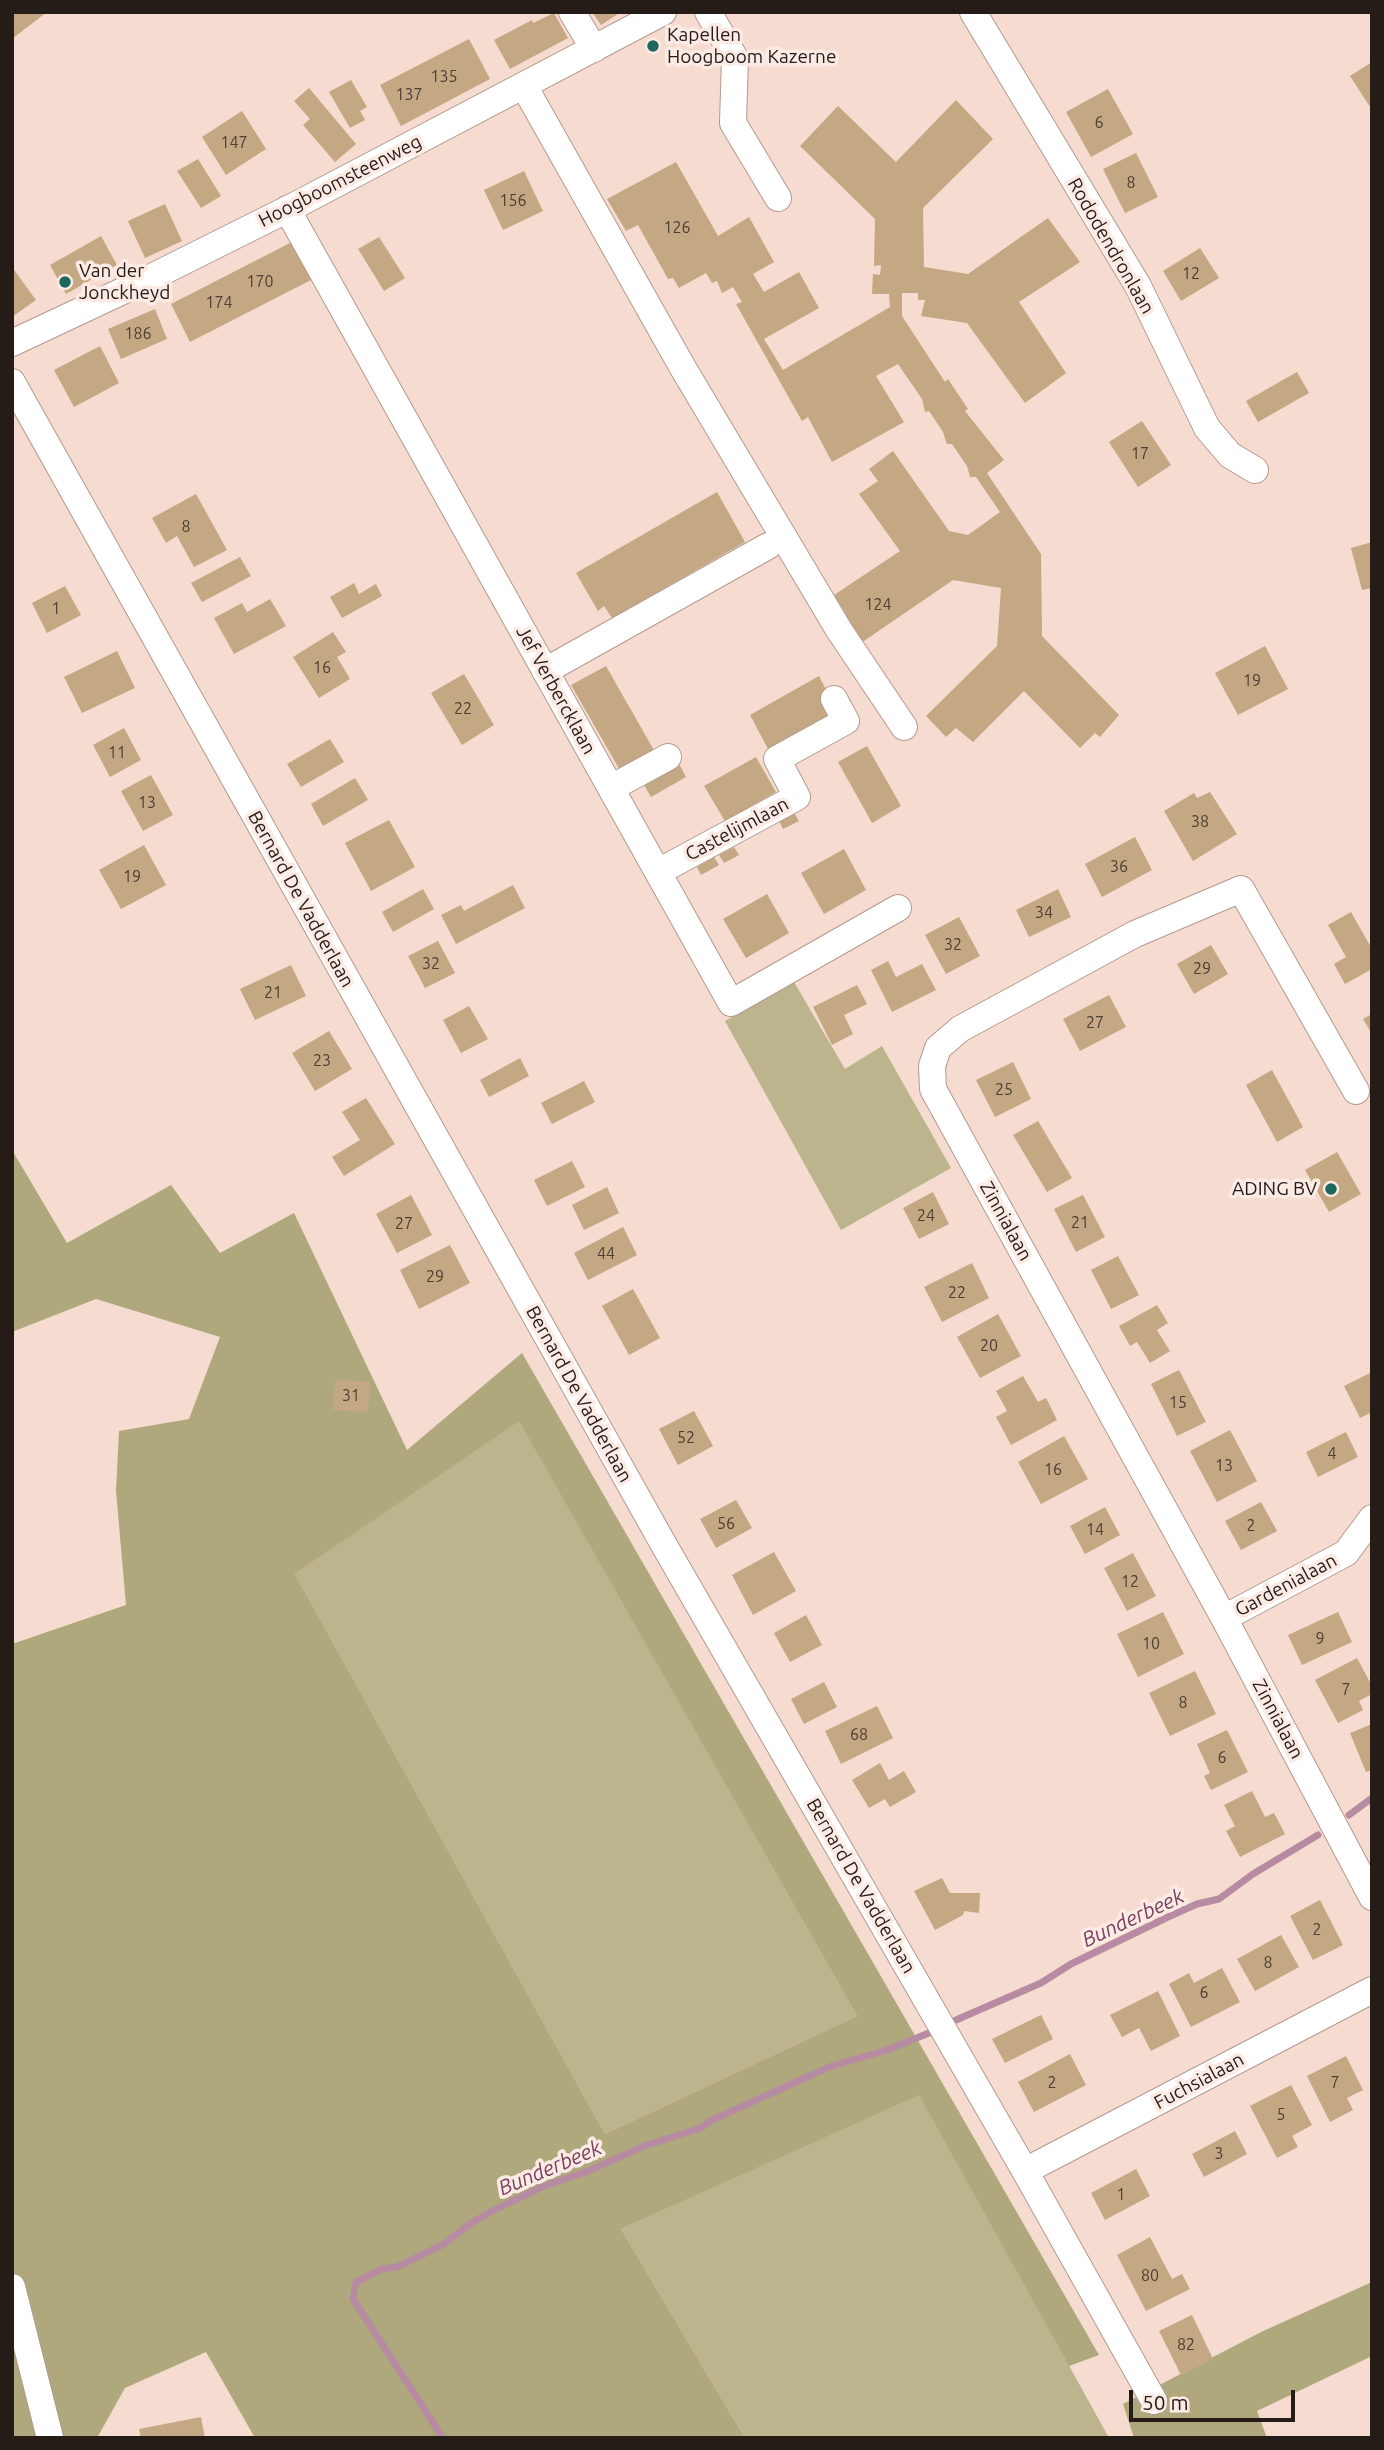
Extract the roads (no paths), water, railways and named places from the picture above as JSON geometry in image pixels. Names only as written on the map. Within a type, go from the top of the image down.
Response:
[{"type":"street","points":[[572,12],[594,49]]},
{"type":"street","name":"Hoogboomsteenweg","points":[[12,343],[287,209],[663,12]]},
{"type":"street","points":[[708,12],[735,58],[733,123],[778,198]]},
{"type":"street","name":"Rododendronlaan","points":[[973,12],[1138,286],[1207,428],[1230,455],[1255,470]]},
{"type":"street","points":[[524,86],[690,380],[839,630],[905,727]]},
{"type":"street","name":"Jef Verbercklaan","points":[[287,209],[731,1003],[898,908]]},
{"type":"street","name":"Bernard De Vadderlaan","points":[[12,382],[664,1545],[1026,2171],[1154,2401]]},
{"type":"street","points":[[545,671],[768,546]]},
{"type":"street","name":"Castelijmlaan","points":[[658,872],[797,797],[777,759],[846,721],[834,699]]},
{"type":"street","points":[[611,788],[668,757]]},
{"type":"street","name":"Zinnialaan","points":[[1356,1091],[1241,889],[1135,934],[1021,994],[960,1029],[938,1048],[932,1066],[933,1089],[1224,1618],[1372,1897]]},
{"type":"street","name":"Gardenialaan","points":[[1224,1618],[1346,1553],[1372,1518]]},
{"type":"street","name":"Fuchsialaan","points":[[1026,2171],[1372,1990]]},
{"type":"street","points":[[12,2287],[50,2438]]},
{"type":"waterway","name":"Bunderbeek","points":[[1349,1815],[1372,1798]]},
{"type":"waterway","name":"Bunderbeek","points":[[956,2020],[1041,1983],[1071,1964],[1168,1917],[1197,1904],[1219,1899],[1253,1874],[1318,1835]]},
{"type":"waterway","name":"Bunderbeek","points":[[443,2438],[353,2299],[356,2282],[382,2269],[397,2267],[444,2244],[492,2211],[544,2186],[586,2172],[644,2146],[701,2128],[710,2121],[829,2067],[887,2050],[934,2031]]},
{"type":"place","name":"Kapellen Hoogboom Kazerne","points":[[653,46]]},
{"type":"place","name":"Van der Jonckheyd","points":[[65,282]]},
{"type":"place","name":"ADING BV","points":[[1331,1189]]}]
